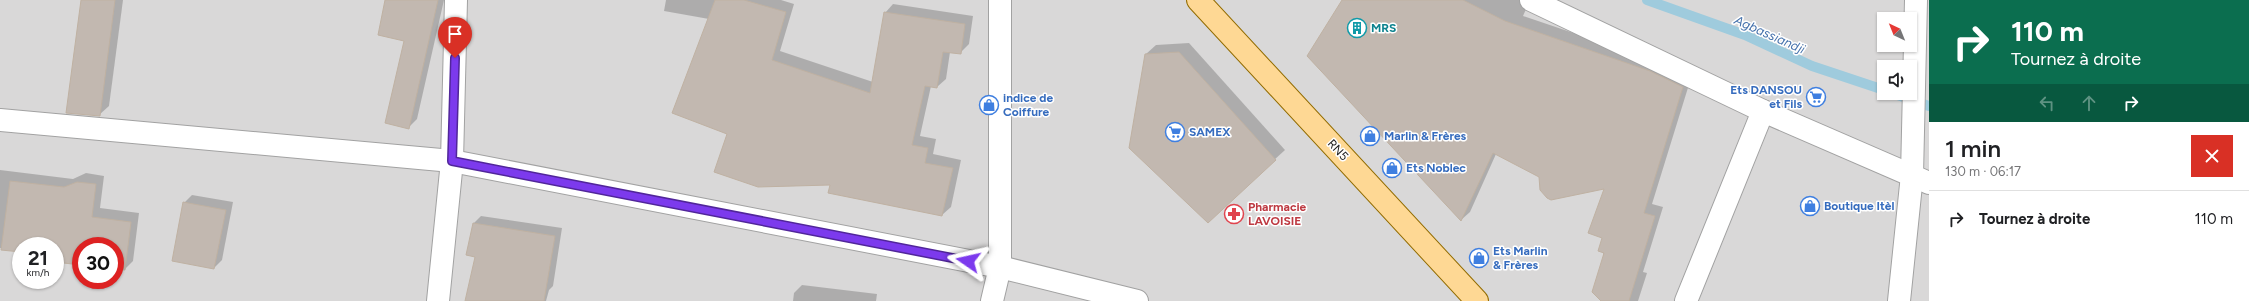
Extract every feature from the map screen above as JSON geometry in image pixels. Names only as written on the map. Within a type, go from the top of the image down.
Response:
[{"type":"main road","name":"RN5","points":[[1198,0],[1477,301]]},
{"type":"street","points":[[438,301],[452,161],[456,0]]},
{"type":"street","points":[[992,301],[1000,267],[1000,0]]},
{"type":"street","points":[[1531,0],[1764,111],[1921,179]]},
{"type":"street","points":[[1899,301],[1921,179],[1916,0]]},
{"type":"street","points":[[1686,301],[1764,111]]},
{"type":"street","points":[[0,120],[452,161],[1000,267],[1137,301]]},
{"type":"shaded area","points":[[0,0],[1929,0],[1929,301],[0,301]]},
{"type":"building","points":[[81,0],[115,0],[100,116],[66,113]]},
{"type":"building","points":[[385,0],[438,0],[409,129],[385,123],[404,41],[378,35]]},
{"type":"building","points":[[715,0],[744,0],[786,12],[772,60],[870,93],[884,12],[965,24],[961,54],[943,52],[937,88],[925,86],[912,145],[928,148],[925,163],[953,168],[942,216],[828,193],[830,185],[758,187],[714,172],[727,134],[672,113]]},
{"type":"building","points":[[1342,0],[1463,0],[1505,21],[1650,71],[1683,87],[1644,213],[1655,216],[1629,301],[1601,301],[1592,292],[1604,253],[1598,251],[1602,238],[1588,233],[1604,189],[1551,200],[1547,198],[1540,190],[1539,177],[1493,153],[1461,221],[1307,56]]},
{"type":"building","points":[[1179,52],[1276,160],[1208,223],[1129,148],[1145,54]]},
{"type":"building","points":[[10,181],[64,187],[77,182],[96,184],[92,217],[131,222],[125,270],[124,237],[72,237],[72,264],[64,263],[64,237],[12,237],[12,251],[1,250]]},
{"type":"building","points":[[183,202],[226,210],[214,269],[172,261]]},
{"type":"building","points":[[473,223],[555,236],[544,301],[465,301],[475,257],[466,255]]},
{"type":"waterway","name":"Agbassiandji","points":[[1647,0],[1745,35],[1812,66],[1877,88]]},
{"type":"waterway","name":"Agbassiandji","points":[[1912,100],[1929,106]]},
{"type":"place","name":"MRS","points":[[1357,28]]},
{"type":"place","name":"Ets DANSOU et Fils","points":[[1816,97]]},
{"type":"place","name":"indice de Coiffure","points":[[989,105]]},
{"type":"place","name":"SAMEX","points":[[1175,132]]},
{"type":"place","name":"Marlin & Frères","points":[[1370,136]]},
{"type":"place","name":"Ets Noblec","points":[[1392,168]]},
{"type":"place","name":"Boutique Itèl","points":[[1810,206]]},
{"type":"place","name":"Pharmacie LAVOISIE","points":[[1234,214]]},
{"type":"place","name":"Ets Marlin & Frères","points":[[1479,258]]},
{"type":"route","points":[[455,58],[452,161],[968,261]]}]
